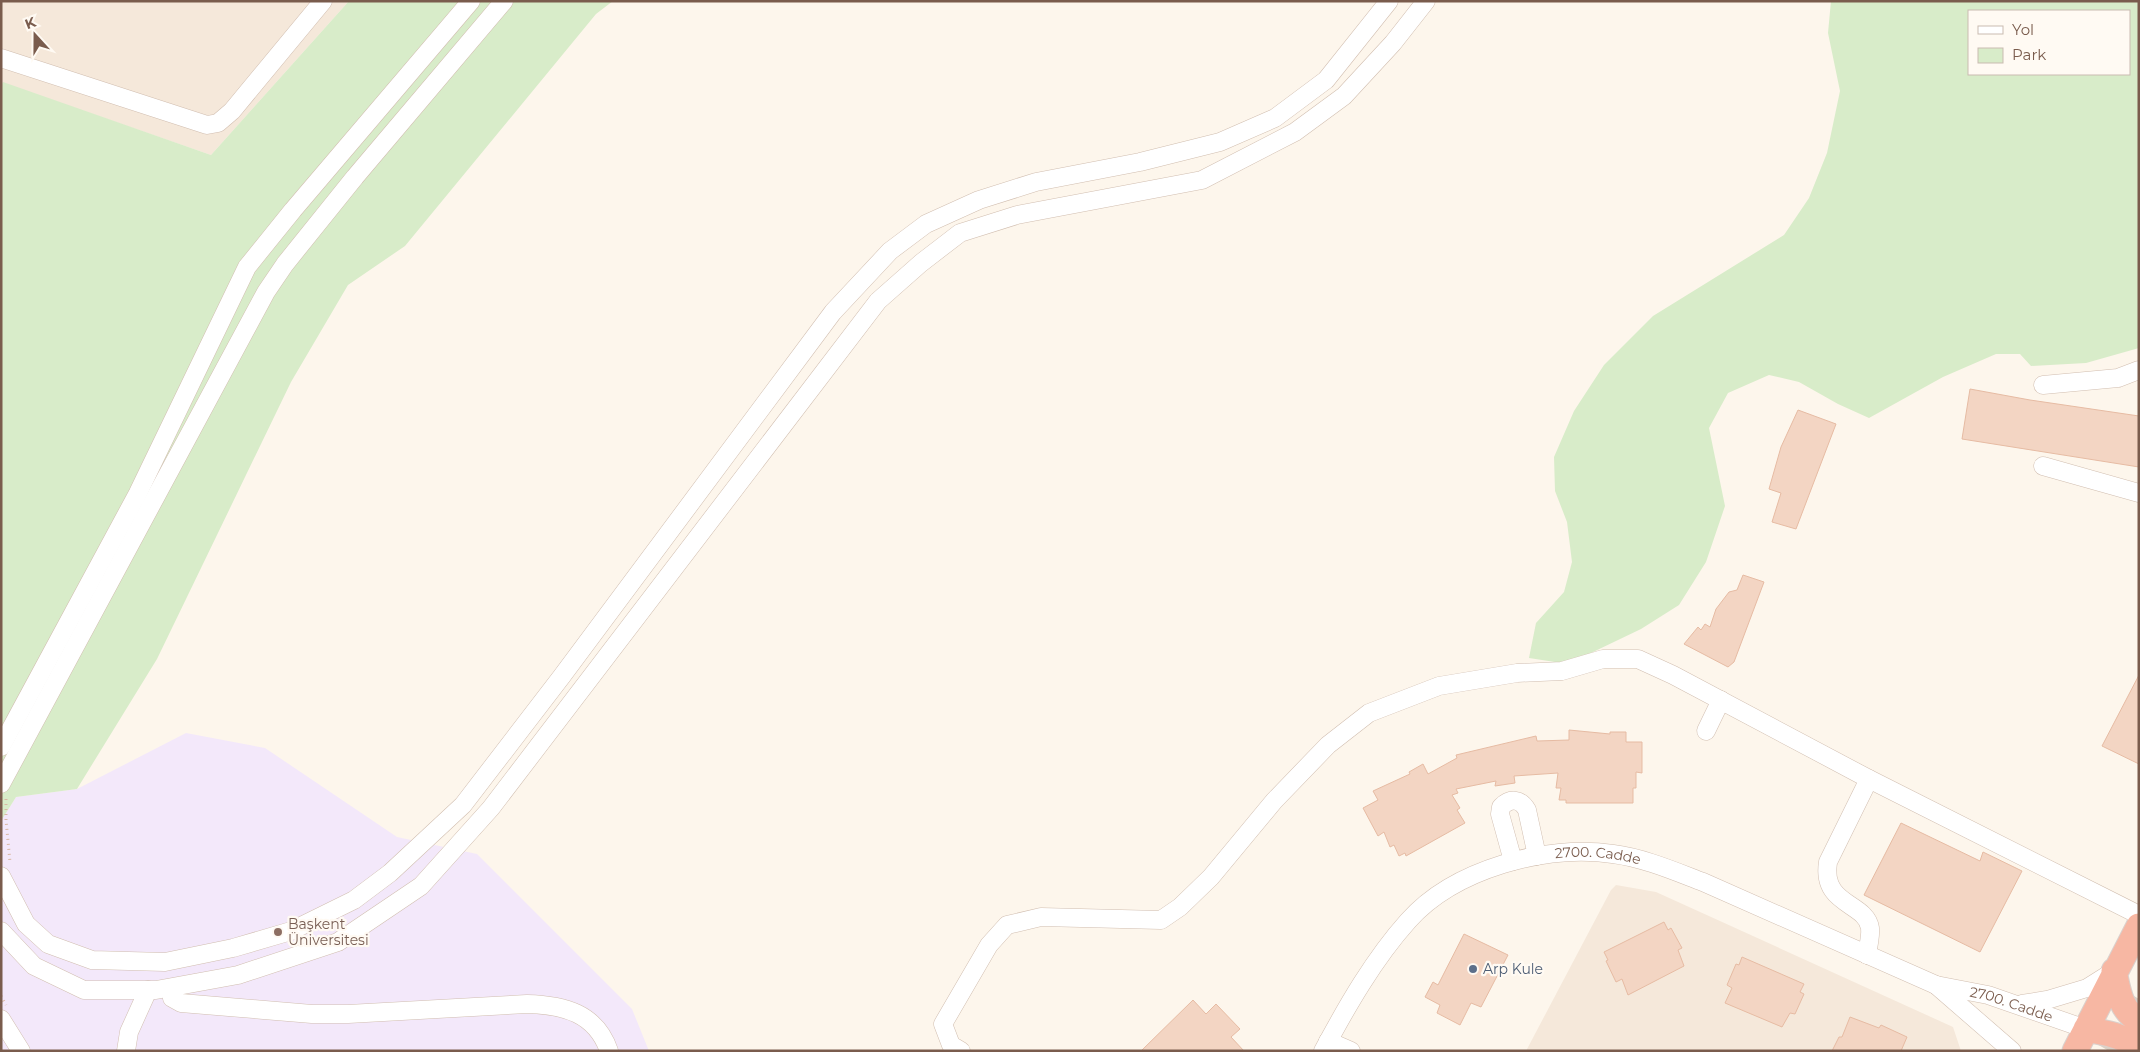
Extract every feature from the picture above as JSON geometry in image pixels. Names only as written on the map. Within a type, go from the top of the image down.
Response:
[{"type":"highway","points":[[2075,1051],[2114,971],[2139,926]]},
{"type":"highway","points":[[2114,971],[2121,1000],[2129,1013],[2139,1020]]},
{"type":"highway","points":[[2086,1029],[2117,1036],[2134,1044],[2139,1049]]},
{"type":"street","points":[[1,58],[207,126],[218,123],[232,111],[323,1]]},
{"type":"street","points":[[1,747],[138,493],[247,267],[293,210],[471,1]]},
{"type":"street","points":[[6,787],[266,292],[285,264],[355,178],[504,1]]},
{"type":"street","points":[[6,873],[26,924],[48,944],[92,960],[165,962],[233,948],[291,931],[354,900],[390,873],[463,805],[562,676],[833,312],[890,251],[926,224],[979,200],[1036,182],[1140,162],[1220,142],[1274,118],[1326,80],[1389,1]]},
{"type":"street","points":[[1,931],[34,966],[84,990],[170,988],[238,975],[338,942],[421,886],[491,808],[878,302],[921,263],[960,233],[1017,215],[1202,180],[1295,132],[1344,96],[1393,43],[1426,1]]},
{"type":"street","points":[[2043,385],[2118,378],[2139,370]]},
{"type":"street","points":[[2043,466],[2139,493]]},
{"type":"street","points":[[961,1051],[951,1045],[943,1024],[989,945],[1007,925],[1041,917],[1161,920],[1180,907],[1211,877],[1274,801],[1328,745],[1369,713],[1439,686],[1517,672],[1562,671],[1603,659],[1638,659],[1673,675],[1869,779],[2139,915]]},
{"type":"street","points":[[1706,732],[1721,700]]},
{"type":"street","points":[[1867,955],[1870,928],[1866,918],[1833,891],[1826,877],[1828,862],[1869,779]]},
{"type":"street","points":[[1513,861],[1500,814],[1501,808],[1512,800],[1518,800],[1527,810],[1537,856]]},
{"type":"street","name":"2700. Cadde","points":[[1325,1046],[1381,957],[1408,920],[1435,896],[1460,882],[1513,861],[1577,851],[1612,854],[1643,860],[1704,882],[1936,985],[1988,995],[2020,1004],[2086,1029]]},
{"type":"street","points":[[2020,1004],[2047,1000],[2087,988],[2114,971]]},
{"type":"street","name":"2700. Cadde","points":[[1936,985],[2001,1045],[2012,1051]]},
{"type":"street","points":[[170,988],[172,998],[181,1003],[312,1014],[384,1013],[527,1004],[550,1006],[588,1019],[600,1031],[610,1051]]},
{"type":"street","points":[[126,1051],[129,1032],[148,990]]},
{"type":"street","points":[[1,1018],[21,1051]]},
{"type":"street","points":[[1325,1046],[1351,1051]]},
{"type":"path","points":[[6,787],[6,873]]},
{"type":"shaded area","points":[[1,1],[349,1],[211,155],[3,83],[1,86]]},
{"type":"shaded area","name":"Başkent Üniversitesi","points":[[186,733],[265,748],[397,837],[477,854],[632,1009],[649,1051],[1,1051],[1,821],[16,797],[77,789]]},
{"type":"shaded area","points":[[1616,885],[1656,892],[1953,1027],[1961,1051],[1526,1051],[1611,890]]},
{"type":"green space","points":[[349,1],[613,1],[596,14],[405,246],[348,285],[291,382],[157,659],[77,789],[16,797],[1,821],[1,86],[3,82],[211,155]]},
{"type":"green space","points":[[1831,1],[2139,1],[2139,348],[2086,363],[2031,366],[2020,354],[1996,354],[1943,377],[1869,418],[1838,404],[1799,382],[1769,375],[1728,393],[1709,428],[1725,506],[1706,562],[1679,605],[1641,629],[1568,664],[1529,658],[1536,623],[1564,592],[1572,562],[1567,522],[1555,491],[1554,457],[1574,411],[1604,365],[1653,316],[1784,235],[1809,198],[1827,153],[1840,91],[1828,33]]},
{"type":"building","points":[[1970,389],[2139,416],[2139,467],[1962,439]]},
{"type":"building","points":[[1798,410],[1836,424],[1796,529],[1772,522],[1781,493],[1769,489],[1781,447]]},
{"type":"building","points":[[1743,575],[1764,582],[1734,662],[1728,667],[1684,644],[1698,627],[1701,630],[1705,624],[1710,627],[1716,609],[1729,592],[1737,590]]},
{"type":"building","points":[[2139,675],[2139,764],[2102,746]]},
{"type":"building","points":[[1569,730],[1610,734],[1610,732],[1626,732],[1626,742],[1642,742],[1642,773],[1636,772],[1636,788],[1633,788],[1633,803],[1566,803],[1566,800],[1559,800],[1561,788],[1556,788],[1558,773],[1514,776],[1515,783],[1495,786],[1496,781],[1456,789],[1458,793],[1452,795],[1460,808],[1457,810],[1465,823],[1406,856],[1405,853],[1399,856],[1394,845],[1390,847],[1384,832],[1378,836],[1363,808],[1378,800],[1373,791],[1410,774],[1409,772],[1423,764],[1428,774],[1457,758],[1456,755],[1536,736],[1537,741],[1569,740]]},
{"type":"building","points":[[1901,823],[1980,861],[1983,852],[2022,871],[1980,952],[1864,895]]},
{"type":"building","points":[[1664,922],[1668,930],[1671,928],[1682,948],[1678,950],[1684,966],[1628,995],[1622,979],[1616,982],[1604,952]]},
{"type":"building","name":"Arp Kule","points":[[1464,934],[1508,955],[1481,1007],[1471,1003],[1460,1025],[1437,1013],[1440,1005],[1425,997],[1433,982],[1438,985]]},
{"type":"building","points":[[1742,957],[1804,984],[1800,992],[1804,994],[1795,1014],[1790,1013],[1782,1027],[1725,1003],[1732,988],[1727,985],[1736,964],[1739,965]]},
{"type":"building","points":[[1193,1000],[1206,1014],[1216,1004],[1240,1029],[1231,1037],[1244,1051],[1141,1051]]},
{"type":"building","points":[[1850,1017],[1879,1028],[1881,1025],[1907,1037],[1901,1051],[1832,1051],[1839,1037],[1842,1037]]},
{"type":"tunnel","points":[[2109,1051],[2139,999]]},
{"type":"place","name":"Başkent Üniversitesi","points":[[278,932]]},
{"type":"place","name":"Arp Kule","points":[[1473,969]]}]
